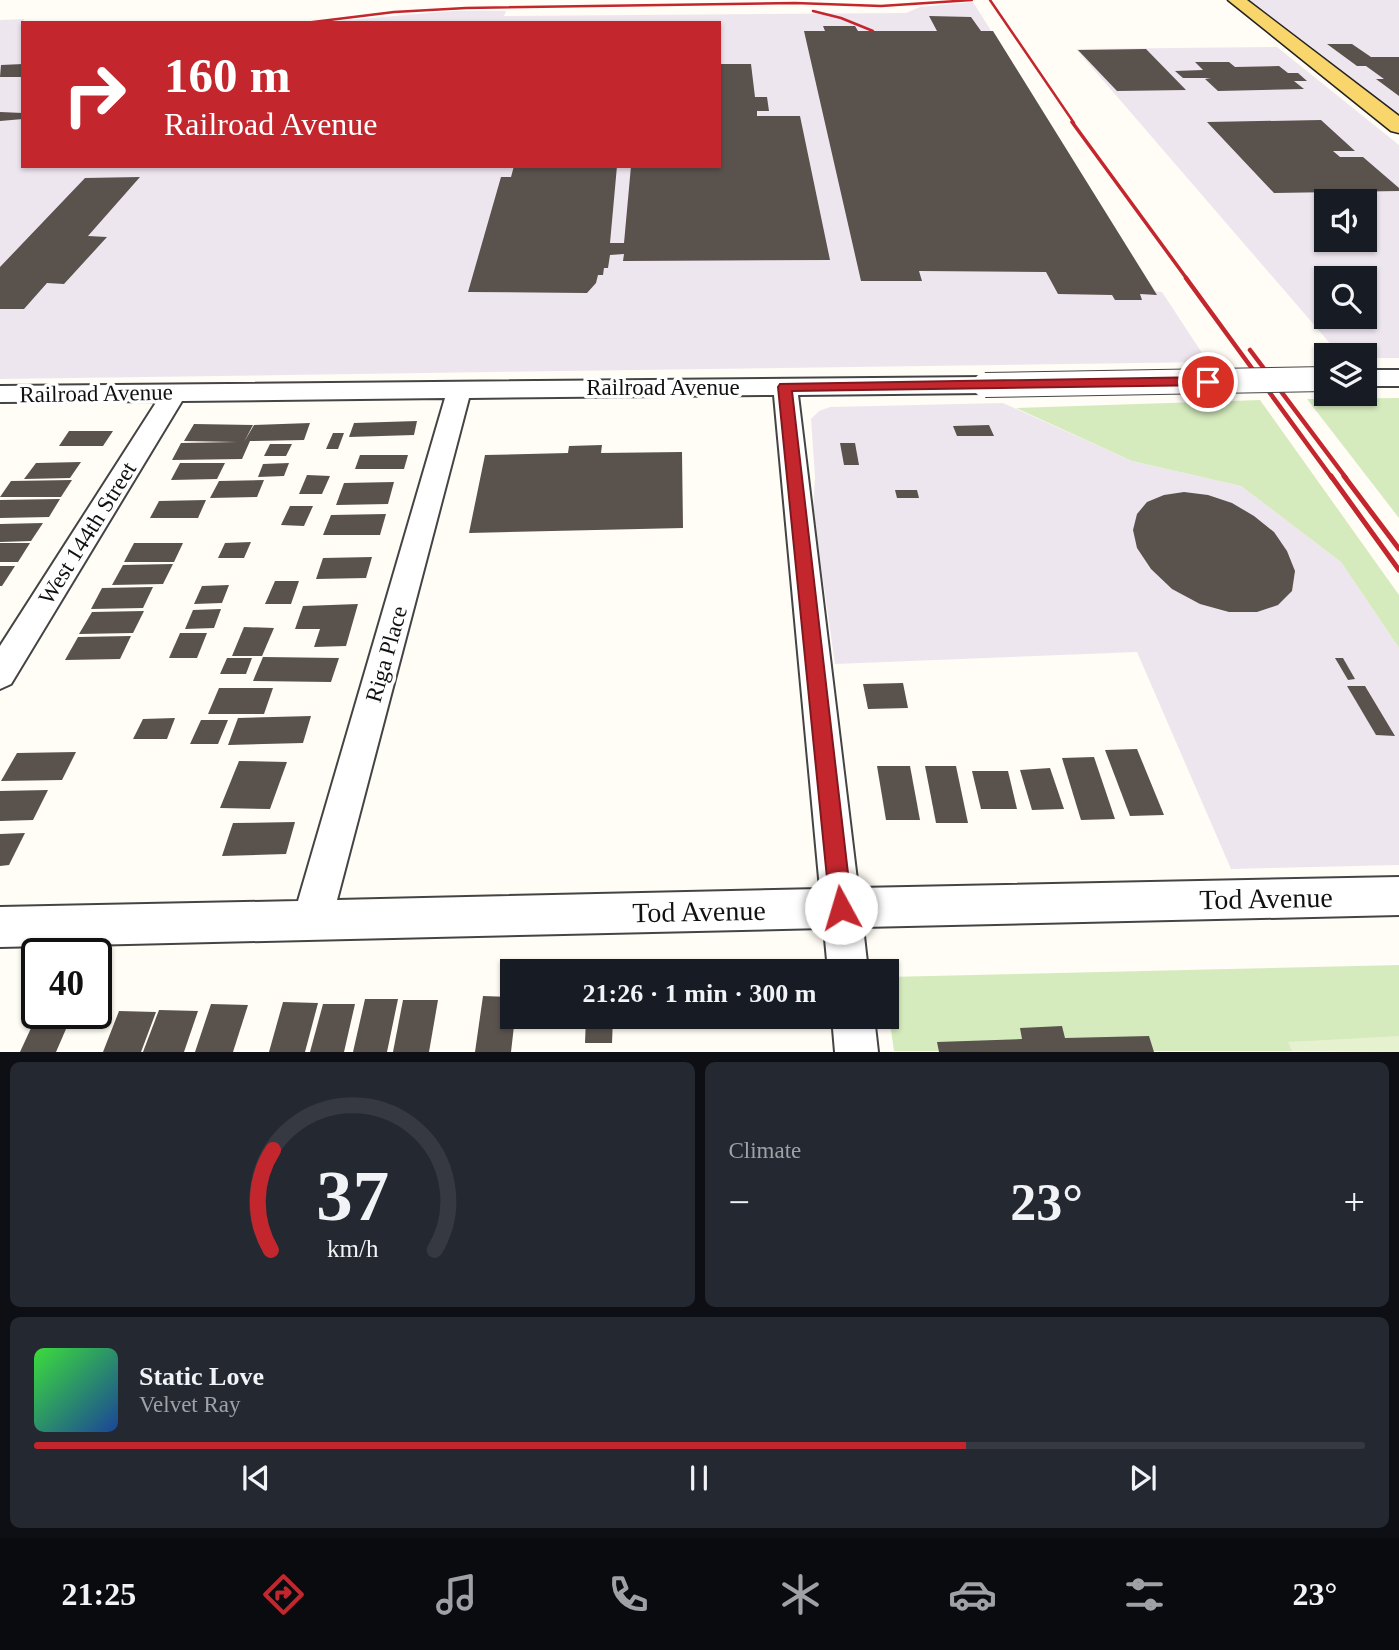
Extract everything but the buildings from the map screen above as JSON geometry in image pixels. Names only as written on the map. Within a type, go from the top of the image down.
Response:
[{"type":"main road","points":[[1236,0],[1399,126]]},
{"type":"street","points":[[1377,378],[1399,378]]},
{"type":"street","name":"Railroad Avenue","points":[[0,394],[1314,379]]},
{"type":"street","points":[[785,387],[847,959]]},
{"type":"street","name":"Riga Place","points":[[312,920],[460,388]]},
{"type":"street","name":"West 144th Street","points":[[0,674],[174,393]]},
{"type":"street","name":"Tod Avenue","points":[[0,928],[1399,896]]},
{"type":"street","points":[[854,1029],[857,1052]]},
{"type":"shaded area","points":[[1236,0],[1399,0],[1399,126]]},
{"type":"shaded area","points":[[973,2],[1155,291],[1162,292],[1208,362],[0,379],[0,20],[25,19],[20,24],[21,168],[721,168],[721,21],[336,21],[453,11],[506,11],[504,16],[906,13],[920,7]]},
{"type":"shaded area","points":[[1277,47],[1399,145],[1399,358],[1377,358],[1377,343],[1330,343],[1318,329],[1377,329],[1377,266],[1314,266],[1314,325],[1076,49]]},
{"type":"shaded area","points":[[1003,403],[1132,461],[1241,486],[1341,562],[1399,648],[1399,865],[1231,869],[1137,652],[835,664],[813,510],[815,477],[811,419],[819,411],[830,407]]},
{"type":"green space","points":[[1377,398],[1399,398],[1399,518],[1307,399],[1314,399],[1314,406],[1377,406]]},
{"type":"green space","points":[[1260,400],[1399,595],[1399,648],[1341,562],[1241,486],[1132,461],[1016,408]]},
{"type":"green space","points":[[1399,965],[1399,1051],[894,1051],[891,1029],[899,1029],[899,977]]},
{"type":"green space","points":[[1399,1036],[1399,1052],[1292,1051],[1288,1042]]},
{"type":"railway","points":[[321,21],[394,12],[466,8],[795,3],[881,6],[972,0]]},
{"type":"railway","points":[[990,0],[1074,123]]},
{"type":"railway","points":[[813,11],[841,18],[873,31]]},
{"type":"railway","points":[[1072,122],[1187,279]]},
{"type":"railway","points":[[1186,278],[1332,478]]},
{"type":"railway","points":[[1250,350],[1346,478]]},
{"type":"railway","points":[[1331,476],[1399,570]]},
{"type":"railway","points":[[1344,476],[1399,549]]},
{"type":"route","points":[[841,908],[785,387],[1208,382]]}]
